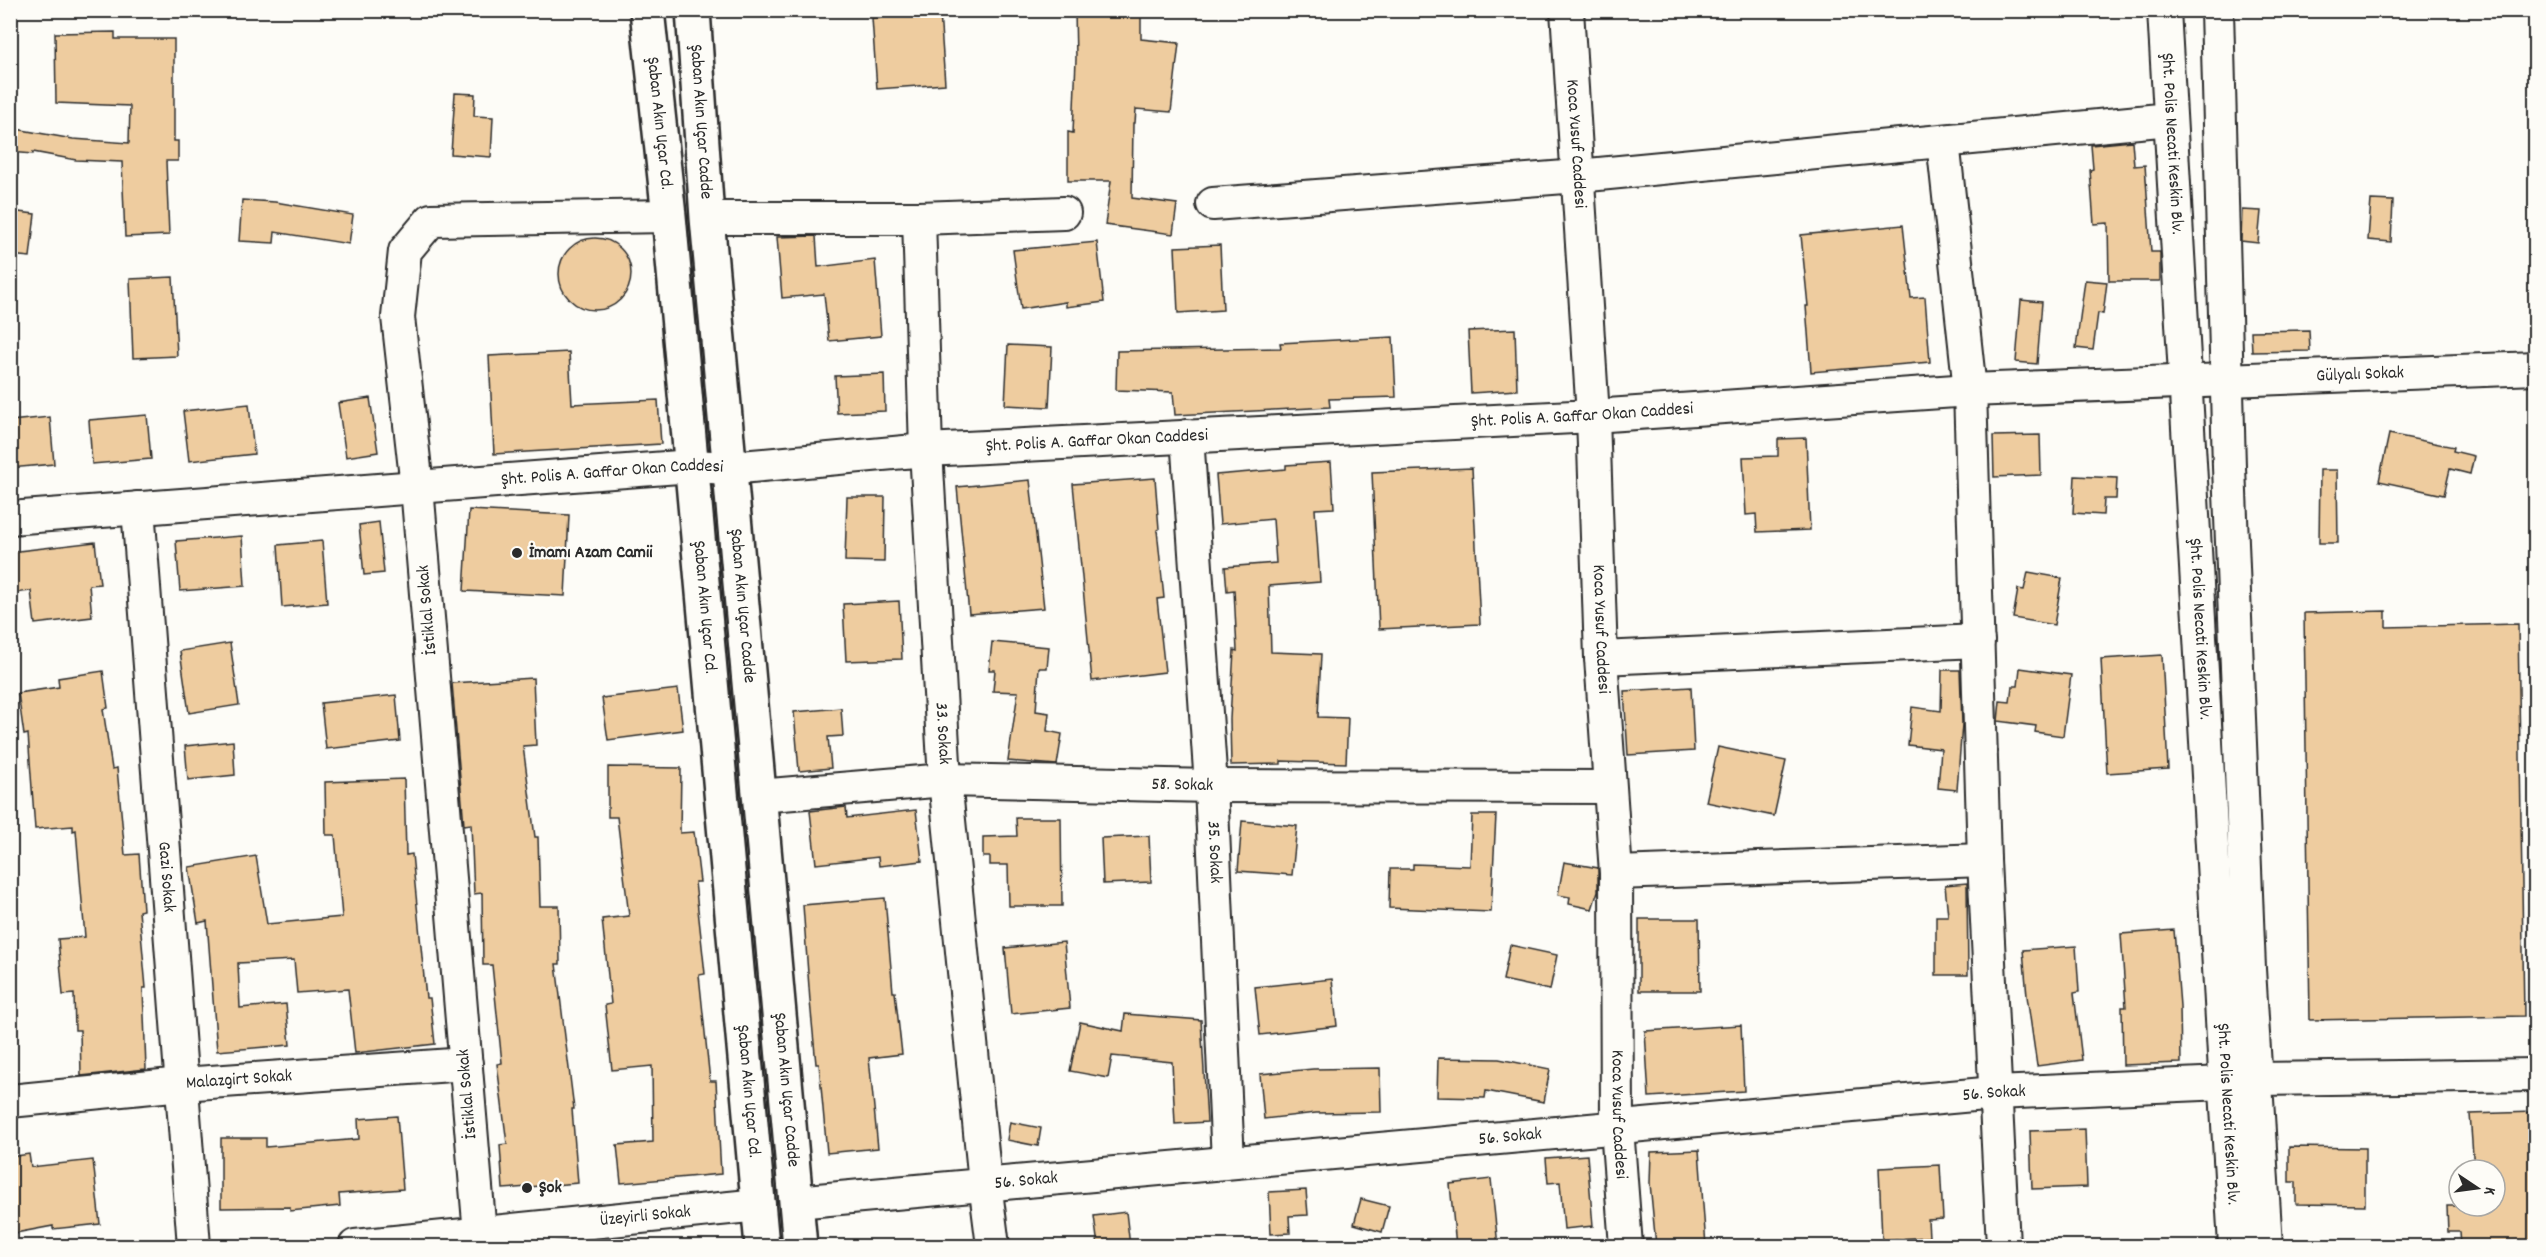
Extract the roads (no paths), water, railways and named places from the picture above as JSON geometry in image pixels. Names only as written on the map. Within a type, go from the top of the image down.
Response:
[{"type":"main road","name":"Şaban Akın Uçar Cd.","points":[[647,10],[669,216],[762,1246]]},
{"type":"main road","name":"Şaban Akın Uçar Cadde","points":[[693,10],[707,218],[800,1246]]},
{"type":"main road","points":[[759,1205],[796,1202]]},
{"type":"street","name":"Koca Yusuf Caddesi","points":[[1567,10],[1593,416],[1601,658],[1616,873],[1617,1128],[1626,1246]]},
{"type":"street","name":"Şht. Polis Necati Keskin Blv.","points":[[2164,10],[2184,382],[2241,1081],[2266,1246]]},
{"type":"street","name":"Şht. Polis Necati Keskin Blv.","points":[[2217,10],[2226,381],[2249,969],[2241,1081],[2235,1246]]},
{"type":"street","points":[[1213,204],[1578,177],[2170,119]]},
{"type":"street","points":[[1943,141],[1970,390],[1984,860],[2003,1246]]},
{"type":"street","points":[[707,218],[919,218],[1064,213]]},
{"type":"street","name":"İstiklal Sokak","points":[[481,1240],[417,487],[398,317],[405,251],[431,220],[669,216]]},
{"type":"street","name":"33. Sokak","points":[[919,218],[926,450],[945,780],[993,1246]]},
{"type":"street","name":"Gülyalı Sokak","points":[[2184,382],[2535,368]]},
{"type":"street","name":"Şht. Polis A. Gaffar Okan Caddesi","points":[[10,518],[692,466],[730,468],[926,450],[1593,416],[1970,390],[2184,382]]},
{"type":"street","name":"35. Sokak","points":[[1187,436],[1211,786],[1228,1162]]},
{"type":"street","name":"Gazi Sokak","points":[[138,508],[194,1246]]},
{"type":"street","points":[[1601,658],[1978,641]]},
{"type":"street","name":"58. Sokak","points":[[759,796],[945,780],[1211,786],[1609,787]]},
{"type":"street","points":[[1616,873],[1984,860]]},
{"type":"street","name":"Malazgirt Sokak","points":[[10,1101],[182,1084],[466,1064]]},
{"type":"street","name":"56. Sokak","points":[[796,1202],[985,1183],[1995,1094],[2241,1081],[2535,1075]]},
{"type":"street","name":"Üzeyirli Sokak","points":[[355,1246],[481,1240],[759,1205]]},
{"type":"place","name":"İmamı Azam Camii","points":[[517,553]]},
{"type":"place","name":"Şok","points":[[527,1188]]}]
